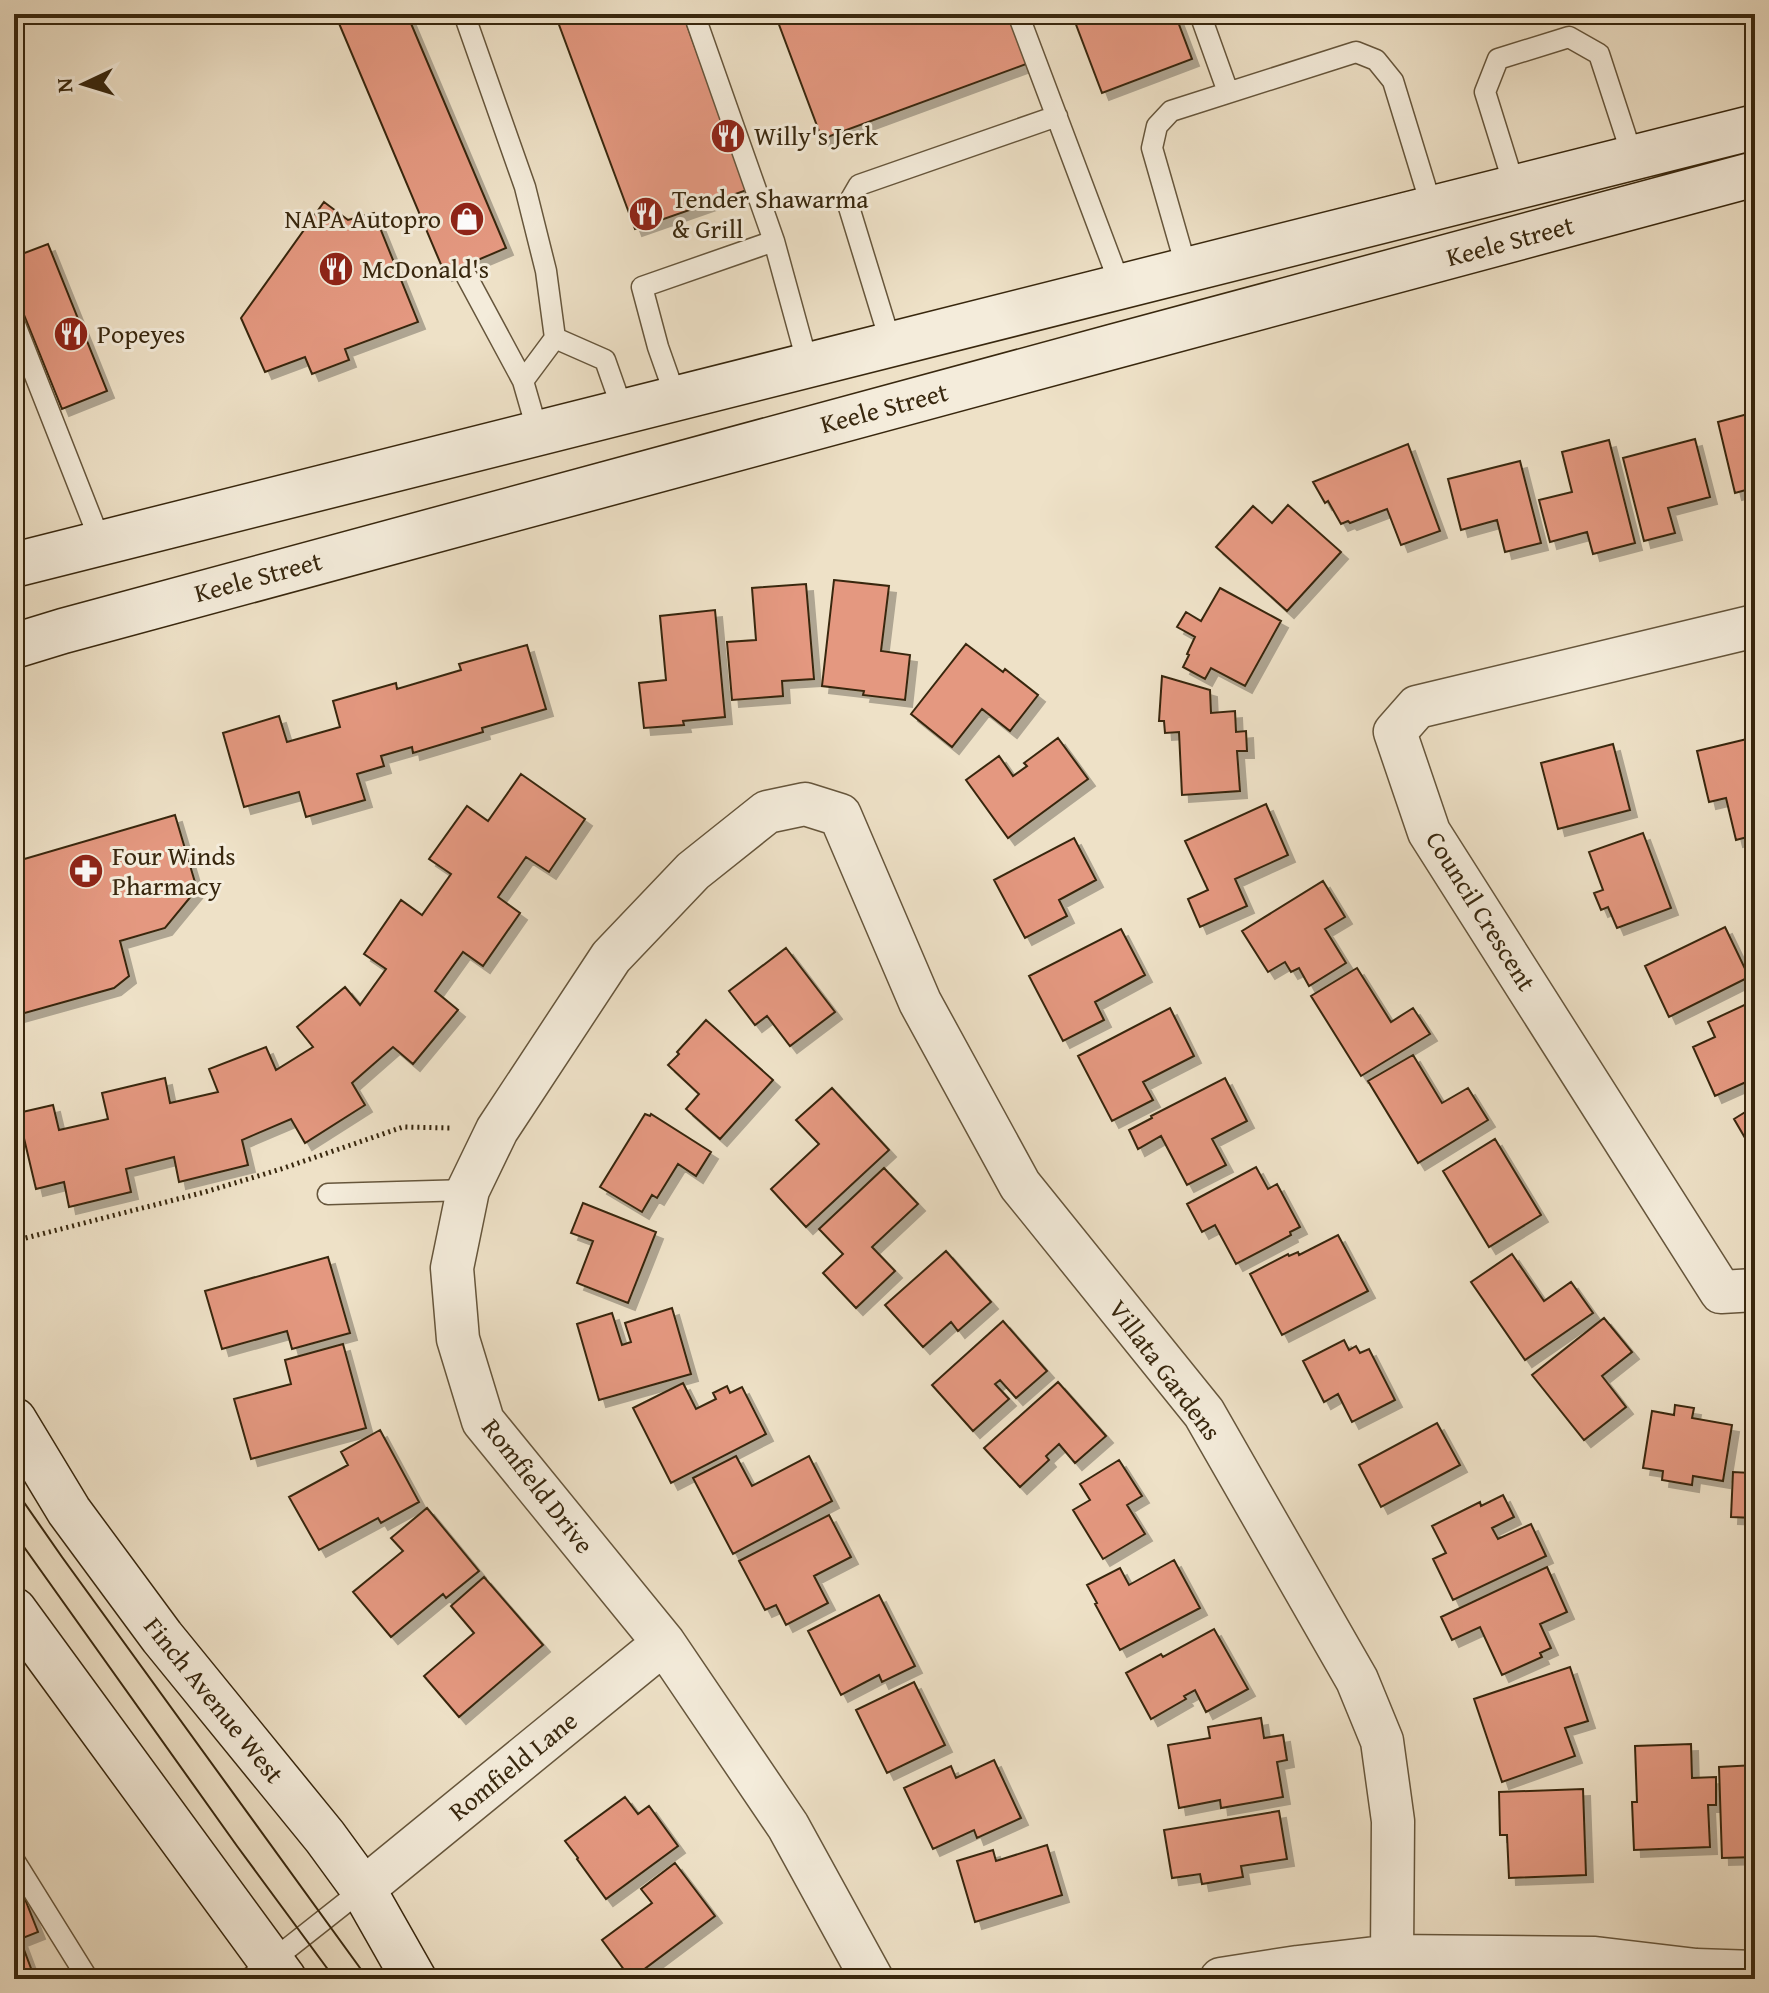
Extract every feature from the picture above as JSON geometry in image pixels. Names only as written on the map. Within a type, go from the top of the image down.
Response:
[{"type":"main road","name":"Keele Street","points":[[14,565],[1755,127]]},
{"type":"main road","name":"Keele Street","points":[[14,646],[710,454],[1755,174]]},
{"type":"main road","name":"Finch Avenue West","points":[[14,1420],[69,1511],[162,1637],[325,1837],[363,1889],[414,1979]]},
{"type":"main road","points":[[15,1613],[268,1973]]},
{"type":"street","name":"Council Crescent","points":[[1755,626],[1417,707],[1395,732],[1429,832],[1721,1292],[1755,1290]]},
{"type":"street","name":"Romfield Drive","points":[[840,815],[805,804],[767,812],[693,871],[611,957],[497,1130],[468,1190],[452,1268],[458,1339],[483,1421],[664,1643],[788,1826],[872,1979]]},
{"type":"street","name":"Villata Gardens","points":[[840,815],[920,1002],[1020,1185],[1204,1413],[1357,1680],[1382,1741],[1393,1821],[1392,1956]]},
{"type":"street","name":"Romfield Lane","points":[[363,1889],[664,1643]]},
{"type":"street","points":[[1221,1979],[1392,1956],[1595,1958],[1696,1970],[1755,1972]]},
{"type":"lane","points":[[464,14],[525,187],[546,271],[555,338],[523,381]]},
{"type":"lane","points":[[694,14],[774,241],[808,365]]},
{"type":"lane","points":[[1018,14],[1121,287]]},
{"type":"lane","points":[[1200,14],[1228,92]]},
{"type":"lane","points":[[1515,188],[1485,92],[1498,59],[1569,37],[1599,54],[1633,158]]},
{"type":"lane","points":[[1187,270],[1152,148],[1157,126],[1171,111],[1356,52],[1376,60],[1393,81],[1432,208]]},
{"type":"lane","points":[[891,344],[848,204],[859,185],[1057,116]]},
{"type":"lane","points":[[676,398],[642,287],[774,241]]},
{"type":"lane","points":[[467,277],[523,381],[538,433]]},
{"type":"lane","points":[[14,322],[101,543]]},
{"type":"lane","points":[[555,338],[605,360],[623,411]]},
{"type":"lane","points":[[328,1194],[468,1190]]},
{"type":"lane","points":[[14,1860],[88,1979]]},
{"type":"lane","points":[[268,1973],[363,1889]]},
{"type":"path","points":[[14,1241],[205,1192],[403,1127],[497,1130]]},
{"type":"building","points":[[335,14],[407,14],[506,248],[445,274]]},
{"type":"building","points":[[555,14],[683,14],[747,190],[635,229]]},
{"type":"building","points":[[775,14],[1010,14],[1029,63],[822,139]]},
{"type":"building","points":[[1072,14],[1175,14],[1192,59],[1102,93]]},
{"type":"building","name":"McDonald's","points":[[324,202],[348,220],[374,213],[418,322],[345,349],[349,360],[312,374],[305,357],[265,372],[241,318]]},
{"type":"building","points":[[48,244],[107,391],[62,409],[14,290],[14,257]]},
{"type":"building","points":[[1755,412],[1755,497],[1753,488],[1735,493],[1718,422]]},
{"type":"building","points":[[1695,439],[1710,497],[1668,508],[1675,533],[1644,541],[1623,458]]},
{"type":"building","points":[[1609,440],[1635,543],[1593,554],[1587,532],[1550,542],[1539,500],[1572,492],[1562,452]]},
{"type":"building","points":[[1408,444],[1440,531],[1401,545],[1387,509],[1341,524],[1313,482]]},
{"type":"building","points":[[1520,461],[1541,543],[1505,552],[1497,520],[1461,530],[1448,479]]},
{"type":"building","points":[[1288,505],[1341,552],[1287,611],[1216,547],[1253,506],[1272,523]]},
{"type":"building","points":[[834,580],[889,586],[881,651],[910,655],[905,700],[822,686]]},
{"type":"building","points":[[806,584],[814,679],[782,681],[783,696],[732,700],[727,642],[756,640],[752,588]]},
{"type":"building","points":[[1220,588],[1281,621],[1245,686],[1211,668],[1205,679],[1183,667],[1195,637],[1177,627],[1186,612],[1201,621]]},
{"type":"building","points":[[715,610],[725,717],[683,721],[684,725],[644,728],[639,683],[666,680],[660,616]]},
{"type":"building","points":[[966,644],[1038,695],[1010,731],[982,709],[952,747],[911,714]]},
{"type":"building","points":[[527,645],[546,709],[413,753],[412,747],[381,756],[384,766],[357,774],[365,800],[306,817],[299,792],[244,807],[223,733],[279,716],[287,742],[340,727],[333,701],[396,683],[397,689],[461,670],[459,664]]},
{"type":"building","points":[[1162,676],[1210,690],[1211,713],[1235,711],[1236,732],[1246,731],[1247,751],[1237,751],[1240,791],[1182,795],[1179,732],[1165,733],[1164,721],[1159,721]]},
{"type":"building","points":[[1058,738],[1088,779],[1008,838],[966,780],[999,756],[1013,776],[1027,766],[1024,763]]},
{"type":"building","points":[[1747,739],[1755,760],[1755,835],[1736,840],[1726,798],[1709,802],[1697,751]]},
{"type":"building","points":[[1613,744],[1630,810],[1558,829],[1541,763]]},
{"type":"building","points":[[521,774],[585,819],[549,872],[526,857],[498,897],[520,913],[483,966],[463,952],[435,991],[458,1010],[413,1064],[393,1047],[352,1083],[365,1105],[305,1143],[291,1119],[242,1140],[248,1165],[179,1182],[174,1157],[126,1169],[131,1192],[69,1207],[64,1182],[36,1189],[18,1113],[53,1105],[59,1130],[108,1119],[102,1093],[165,1078],[170,1103],[218,1092],[209,1069],[266,1047],[276,1070],[313,1047],[297,1027],[345,987],[360,1005],[386,969],[364,954],[401,900],[422,915],[451,874],[429,859],[467,806],[488,821]]},
{"type":"building","points":[[1266,804],[1288,855],[1235,879],[1247,906],[1200,927],[1188,899],[1208,890],[1185,841]]},
{"type":"building","points":[[175,815],[197,889],[165,928],[120,941],[129,976],[114,988],[14,1016],[14,862]]},
{"type":"building","points":[[1643,833],[1671,908],[1617,928],[1608,907],[1601,910],[1594,893],[1603,890],[1589,852]]},
{"type":"building","points":[[1074,838],[1096,880],[1059,900],[1067,916],[1025,938],[994,880]]},
{"type":"building","points":[[1323,881],[1345,917],[1325,929],[1346,963],[1309,986],[1299,968],[1291,972],[1285,962],[1268,972],[1242,931]]},
{"type":"building","points":[[1725,927],[1749,977],[1669,1017],[1645,966]]},
{"type":"building","points":[[1121,929],[1145,975],[1095,1002],[1104,1020],[1063,1041],[1029,976]]},
{"type":"building","points":[[786,948],[835,1012],[790,1046],[767,1016],[755,1025],[729,991]]},
{"type":"building","points":[[1357,968],[1391,1022],[1413,1008],[1430,1034],[1361,1076],[1311,996]]},
{"type":"building","points":[[1755,1000],[1755,1078],[1715,1096],[1693,1047],[1715,1037],[1708,1022]]},
{"type":"building","points":[[1170,1008],[1194,1056],[1143,1082],[1153,1100],[1112,1121],[1078,1056]]},
{"type":"building","points":[[706,1020],[773,1080],[720,1139],[686,1109],[699,1094],[668,1065]]},
{"type":"building","points":[[1413,1055],[1442,1103],[1468,1088],[1488,1120],[1418,1163],[1368,1081]]},
{"type":"building","points":[[1225,1078],[1247,1121],[1212,1139],[1226,1165],[1187,1185],[1161,1136],[1138,1149],[1129,1130]]},
{"type":"building","points":[[832,1088],[889,1150],[806,1227],[771,1189],[819,1144],[796,1120]]},
{"type":"building","points":[[1755,1106],[1755,1155],[1734,1119]]},
{"type":"building","points":[[645,1114],[651,1114],[711,1152],[696,1176],[678,1164],[657,1198],[652,1195],[642,1212],[600,1187]]},
{"type":"building","points":[[1495,1139],[1541,1215],[1489,1247],[1443,1171]]},
{"type":"building","points":[[1256,1167],[1268,1189],[1277,1184],[1300,1227],[1290,1232],[1291,1235],[1236,1264],[1215,1225],[1202,1232],[1187,1204]]},
{"type":"building","points":[[884,1168],[918,1204],[872,1247],[895,1271],[856,1308],[823,1273],[843,1254],[819,1229]]},
{"type":"building","points":[[583,1203],[656,1232],[628,1303],[577,1283],[593,1241],[571,1233]]},
{"type":"building","points":[[1338,1235],[1368,1291],[1282,1335],[1250,1274],[1288,1254],[1298,1252],[1299,1255]]},
{"type":"building","points":[[946,1251],[991,1302],[958,1331],[951,1322],[923,1347],[885,1305]]},
{"type":"building","points":[[1512,1254],[1544,1301],[1571,1282],[1593,1313],[1525,1360],[1471,1282]]},
{"type":"building","points":[[328,1257],[350,1333],[292,1349],[287,1331],[222,1349],[205,1291]]},
{"type":"building","points":[[672,1308],[691,1374],[599,1400],[577,1324],[612,1313],[622,1345],[631,1342],[625,1323]]},
{"type":"building","points":[[1604,1318],[1632,1352],[1602,1376],[1626,1407],[1584,1440],[1532,1375]]},
{"type":"building","points":[[1003,1321],[1047,1371],[1016,1398],[1000,1380],[995,1384],[1009,1399],[973,1431],[932,1385]]},
{"type":"building","points":[[1344,1340],[1349,1350],[1356,1346],[1360,1353],[1369,1349],[1395,1400],[1352,1422],[1338,1394],[1324,1402],[1303,1361]]},
{"type":"building","points":[[343,1344],[366,1428],[251,1459],[234,1399],[291,1384],[285,1360]]},
{"type":"building","points":[[1058,1382],[1106,1436],[1075,1463],[1059,1444],[1046,1456],[1049,1460],[1020,1487],[984,1448]]},
{"type":"building","points":[[683,1383],[696,1409],[716,1399],[713,1393],[727,1386],[730,1393],[742,1387],[766,1434],[671,1483],[633,1408]]},
{"type":"building","points":[[1675,1405],[1694,1408],[1692,1418],[1732,1425],[1723,1481],[1693,1476],[1692,1485],[1662,1480],[1663,1471],[1643,1468],[1652,1411],[1674,1415]]},
{"type":"building","points":[[1437,1423],[1460,1465],[1381,1507],[1359,1465]]},
{"type":"building","points":[[380,1430],[419,1502],[381,1523],[378,1518],[319,1550],[289,1497],[348,1465],[341,1452]]},
{"type":"building","points":[[1752,1450],[1755,1450],[1755,1518],[1731,1517],[1733,1472],[1751,1473]]},
{"type":"building","points":[[736,1456],[752,1486],[809,1456],[832,1501],[733,1554],[693,1478]]},
{"type":"building","points":[[1119,1460],[1142,1496],[1127,1505],[1145,1534],[1103,1559],[1073,1510],[1090,1500],[1080,1484]]},
{"type":"building","points":[[1503,1495],[1514,1517],[1492,1528],[1498,1539],[1531,1524],[1546,1556],[1453,1600],[1433,1559],[1446,1553],[1432,1526],[1480,1502],[1481,1506]]},
{"type":"building","points":[[427,1508],[479,1571],[446,1598],[443,1594],[391,1637],[353,1592],[403,1551],[391,1538]]},
{"type":"building","points":[[829,1515],[851,1557],[814,1576],[828,1603],[786,1625],[776,1605],[765,1610],[739,1561]]},
{"type":"building","points":[[1174,1560],[1200,1608],[1120,1650],[1087,1585],[1120,1568],[1129,1585]]},
{"type":"building","points":[[1547,1567],[1567,1612],[1540,1624],[1551,1648],[1540,1653],[1542,1657],[1502,1675],[1480,1627],[1452,1640],[1441,1617]]},
{"type":"building","points":[[484,1577],[543,1645],[459,1717],[424,1676],[474,1633],[451,1606]]},
{"type":"building","points":[[879,1595],[915,1666],[882,1682],[879,1675],[841,1695],[808,1631]]},
{"type":"building","points":[[1214,1629],[1248,1689],[1206,1712],[1195,1690],[1184,1696],[1186,1699],[1151,1719],[1126,1673]]},
{"type":"building","points":[[1570,1667],[1588,1721],[1565,1728],[1575,1756],[1502,1782],[1474,1699]]},
{"type":"building","points":[[914,1682],[945,1745],[887,1773],[856,1710]]},
{"type":"building","points":[[1261,1718],[1264,1738],[1283,1735],[1287,1760],[1277,1762],[1283,1797],[1221,1808],[1220,1800],[1179,1808],[1168,1745],[1210,1738],[1208,1727]]},
{"type":"building","points":[[1691,1744],[1692,1778],[1716,1777],[1716,1805],[1708,1805],[1710,1847],[1634,1850],[1632,1802],[1637,1802],[1635,1746]]},
{"type":"building","points":[[994,1760],[1021,1818],[977,1838],[974,1830],[933,1849],[904,1788],[951,1766],[956,1778]]},
{"type":"building","points":[[1755,1765],[1755,1857],[1722,1858],[1719,1767]]},
{"type":"building","points":[[1583,1789],[1586,1875],[1509,1878],[1507,1835],[1500,1835],[1499,1792]]},
{"type":"building","points":[[625,1797],[638,1814],[649,1806],[678,1846],[606,1899],[565,1841]]},
{"type":"building","points":[[1279,1811],[1287,1859],[1241,1866],[1243,1877],[1202,1884],[1200,1874],[1172,1878],[1164,1830]]},
{"type":"building","points":[[1047,1845],[1062,1895],[975,1922],[957,1861],[993,1850],[996,1861]]},
{"type":"building","points":[[675,1863],[715,1916],[631,1979],[602,1940],[652,1903],[641,1889]]},
{"type":"building","points":[[25,1899],[38,1932],[20,1939],[35,1979],[14,1979],[14,1904]]},
{"type":"tram line","points":[[14,1488],[368,1979]]},
{"type":"tram line","points":[[14,1533],[335,1979]]},
{"type":"place","name":"Willy's Jerk","points":[[728,136]]},
{"type":"place","name":"Tender Shawarma & Grill","points":[[646,214]]},
{"type":"place","name":"NAPA Autopro","points":[[467,219]]},
{"type":"place","name":"McDonald's","points":[[336,269]]},
{"type":"place","name":"Popeyes","points":[[71,334]]},
{"type":"place","name":"Four Winds Pharmacy","points":[[86,871]]}]
